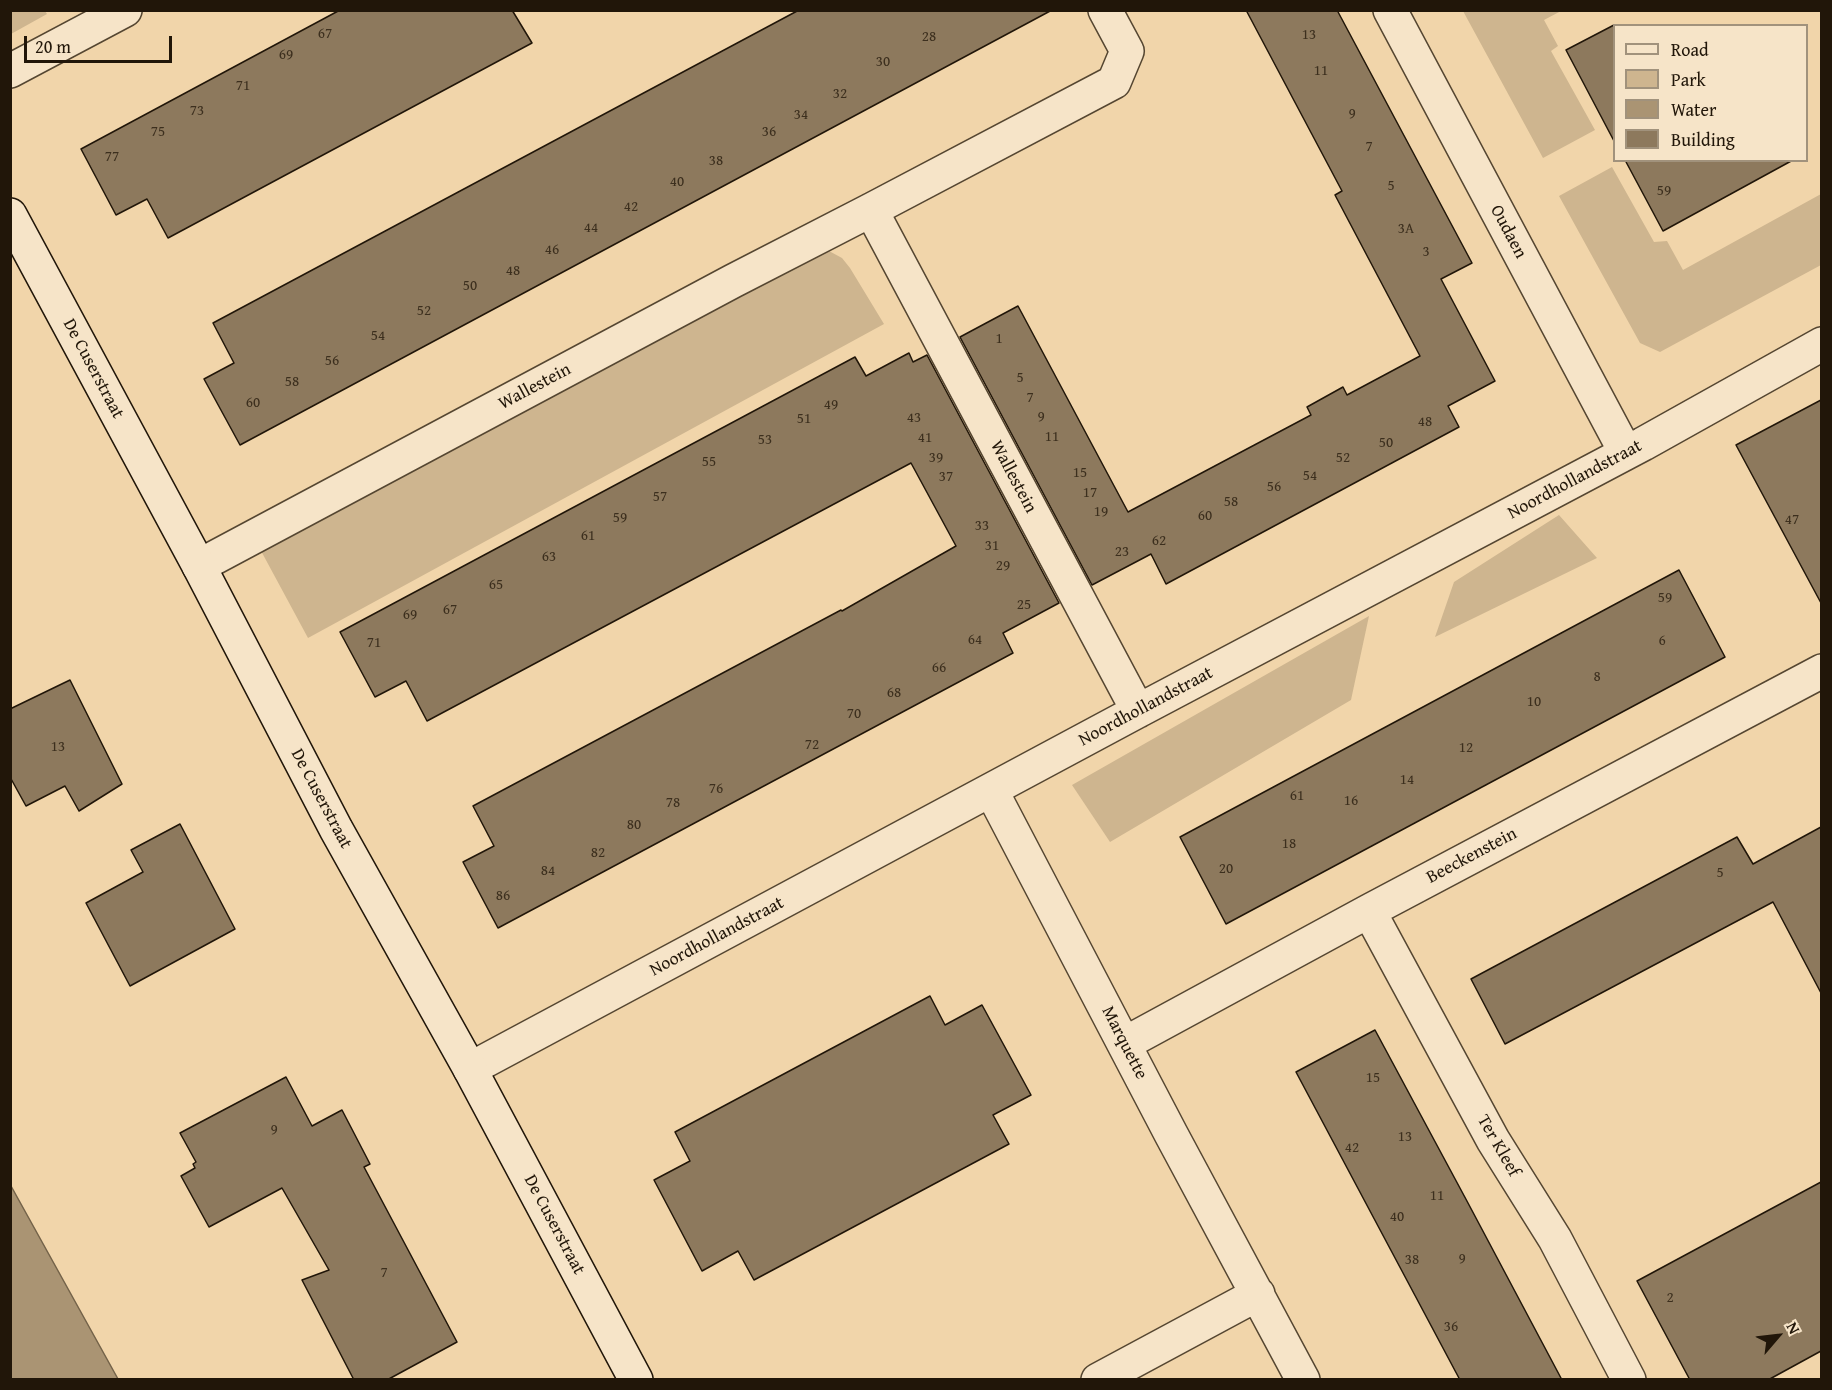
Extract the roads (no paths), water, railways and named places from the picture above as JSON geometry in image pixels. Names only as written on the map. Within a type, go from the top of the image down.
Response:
[{"type":"street","points":[[10,71],[125,10]]},
{"type":"street","name":"Wallestein","points":[[200,566],[722,286],[1114,82],[1127,51],[1105,10]]},
{"type":"street","name":"Oudaen","points":[[1390,10],[1626,453]]},
{"type":"street","name":"Wallestein","points":[[871,210],[1138,711]]},
{"type":"street","name":"De Cuserstraat","points":[[10,215],[200,566],[336,829],[470,1069],[636,1380]]},
{"type":"street","name":"Noordhollandstraat","points":[[470,1069],[1138,711],[1626,453],[1821,344]]},
{"type":"street","name":"Beeckenstein","points":[[1124,1044],[1821,671]]},
{"type":"street","name":"Marquette","points":[[992,790],[1171,1134],[1303,1380]]},
{"type":"street","name":"Ter Kleef","points":[[1370,911],[1493,1140],[1555,1239],[1629,1380]]},
{"type":"street","points":[[1098,1380],[1258,1294]]},
{"type":"water","points":[[11,1186],[118,1379],[11,1379]]}]
